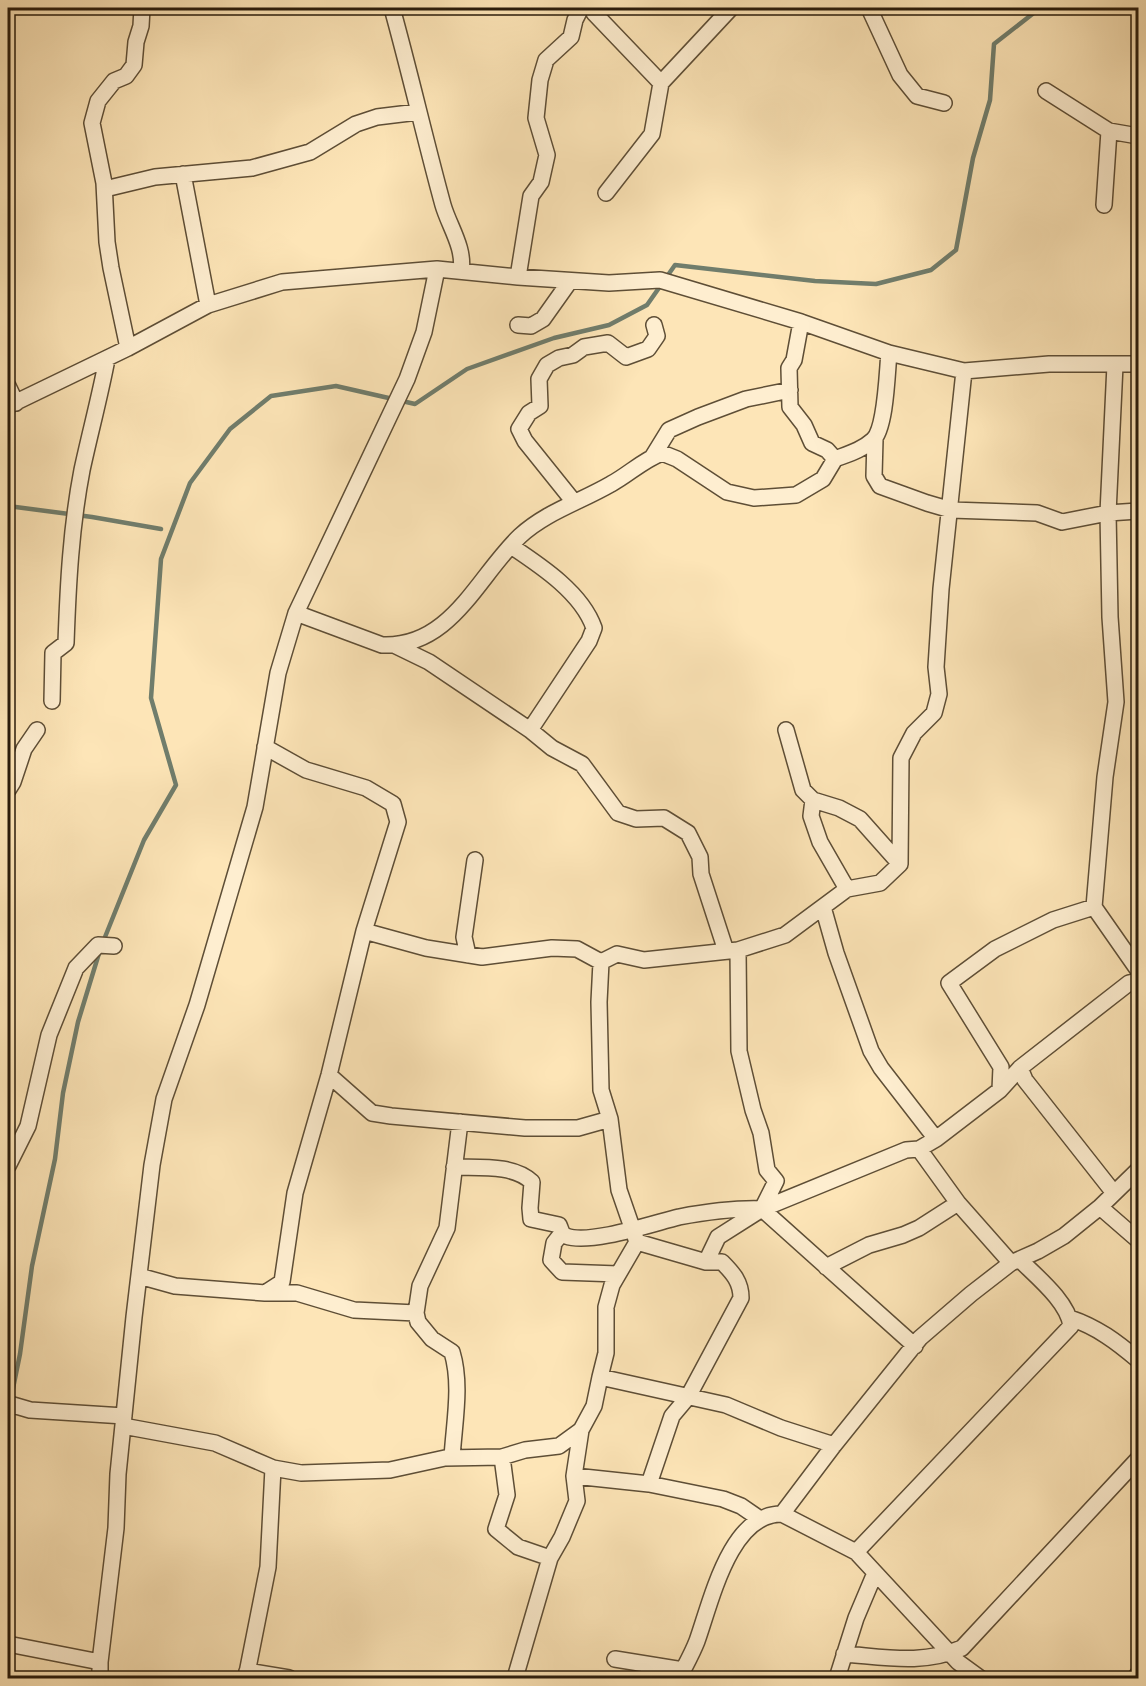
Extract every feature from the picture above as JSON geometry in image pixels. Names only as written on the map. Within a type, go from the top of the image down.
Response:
[{"type":"street","points":[[128,348],[109,259],[105,189],[92,123],[98,101],[114,81],[126,76],[134,65],[142,8]]},
{"type":"street","points":[[392,8],[411,73],[418,112],[447,218],[459,245],[462,262],[460,271]]},
{"type":"street","points":[[518,277],[531,196],[541,182],[547,155],[536,118],[540,80],[546,60],[571,37],[581,8]]},
{"type":"street","points":[[592,8],[594,13],[661,83]]},
{"type":"street","points":[[606,193],[652,134],[661,83],[731,8]]},
{"type":"street","points":[[869,8],[900,75],[917,96],[944,103]]},
{"type":"street","points":[[1046,91],[1109,131],[1138,136]]},
{"type":"street","points":[[105,189],[155,177],[252,168],[310,152],[356,124],[377,117],[418,112]]},
{"type":"street","points":[[1104,205],[1109,131]]},
{"type":"street","points":[[183,174],[208,306]]},
{"type":"street","points":[[100,1678],[139,1276],[152,1166],[164,1100],[197,1005],[255,807],[278,673],[296,613],[407,379],[424,332],[436,269]]},
{"type":"street","points":[[8,386],[12,405],[208,306],[282,282],[436,269],[609,284],[667,282],[801,322],[889,353],[964,372],[1049,364],[1138,364]]},
{"type":"street","points":[[518,325],[531,326],[543,319],[570,281]]},
{"type":"street","points":[[801,322],[794,360],[789,368],[790,406],[804,425],[812,442],[828,450],[835,459]]},
{"type":"street","points":[[574,502],[525,441],[519,429],[529,413],[540,405],[539,379],[547,365],[559,358],[573,355],[584,347],[608,344],[626,357],[648,350],[657,336],[654,326]]},
{"type":"street","points":[[889,353],[884,411],[875,439],[874,476],[880,486],[951,510],[1037,513],[1062,522],[1108,513],[1138,511]]},
{"type":"street","points":[[52,701],[53,653],[66,643],[68,584],[82,471],[99,404],[107,359]]},
{"type":"street","points":[[1115,364],[1108,513],[1110,617],[1116,702],[1105,777],[1094,907],[1138,970]]},
{"type":"street","points":[[601,962],[617,954],[644,960],[732,950],[785,935],[847,889],[880,883],[900,864],[901,758],[914,733],[934,713],[939,694],[936,667],[941,589],[964,372]]},
{"type":"street","points":[[653,456],[669,430],[746,399],[790,390]]},
{"type":"street","points":[[296,613],[382,645],[394,645],[430,634],[447,620],[520,536],[546,516],[612,484],[653,456],[662,453],[677,459],[727,492],[754,498],[796,495],[823,479],[835,459],[859,450],[875,439]]},
{"type":"street","points":[[511,546],[546,569],[588,613],[594,628],[589,641],[530,730]]},
{"type":"street","points":[[394,645],[429,662],[530,730],[552,748],[582,764],[618,813],[636,819],[664,818],[688,833],[700,857],[701,874],[732,950],[739,1051],[761,1133],[767,1170],[776,1181],[762,1209]]},
{"type":"street","points":[[8,790],[24,749],[37,730]]},
{"type":"street","points":[[786,730],[803,790],[813,800],[839,808],[861,819],[900,864]]},
{"type":"street","points":[[265,747],[306,770],[366,788],[393,804],[398,822],[364,932],[329,1075],[295,1193],[282,1281],[265,1293]]},
{"type":"street","points":[[813,800],[811,816],[820,842],[847,889]]},
{"type":"street","points":[[468,955],[464,937],[475,860]]},
{"type":"street","points":[[823,907],[836,953],[871,1051],[881,1068],[936,1139]]},
{"type":"street","points":[[1000,1090],[1001,1067],[949,983],[995,950],[1053,920],[1094,907]]},
{"type":"street","points":[[364,932],[426,948],[482,957],[552,948],[577,949],[601,962]]},
{"type":"street","points":[[8,1166],[28,1126],[49,1035],[76,968],[98,945],[114,946]]},
{"type":"street","points":[[515,1678],[550,1558],[562,1537],[577,1501],[573,1476],[581,1430],[594,1406],[606,1353],[606,1307],[612,1285],[634,1236],[619,1190],[610,1119],[601,1089],[599,1002],[601,962]]},
{"type":"street","points":[[706,1262],[718,1237],[762,1209],[906,1150],[919,1149],[936,1139],[1000,1090],[1020,1068],[1129,983],[1138,981]]},
{"type":"street","points":[[1020,1068],[1025,1080],[1114,1193]]},
{"type":"street","points":[[329,1075],[372,1113],[525,1128],[578,1128],[610,1119]]},
{"type":"street","points":[[452,1458],[457,1389],[456,1367],[452,1352],[432,1339],[418,1322],[416,1312],[420,1286],[447,1228],[460,1122]]},
{"type":"street","points":[[856,1552],[1071,1326],[1070,1317],[1052,1291],[1015,1262],[958,1203],[919,1149]]},
{"type":"street","points":[[454,1167],[505,1170],[524,1174],[532,1182],[531,1219],[559,1225],[562,1233]]},
{"type":"street","points":[[782,1514],[920,1338],[970,1294],[1015,1262],[1064,1236],[1101,1207],[1138,1170]]},
{"type":"street","points":[[826,1267],[869,1245],[918,1228],[958,1203]]},
{"type":"street","points":[[1101,1207],[1138,1240]]},
{"type":"street","points":[[634,1236],[681,1217],[742,1209],[762,1209],[915,1346]]},
{"type":"street","points":[[562,1233],[578,1238],[606,1235],[634,1236],[706,1262],[722,1262],[733,1273],[741,1287],[741,1298],[688,1396],[672,1416],[649,1484]]},
{"type":"street","points":[[562,1233],[554,1243],[551,1260],[555,1267],[562,1272],[618,1274]]},
{"type":"street","points":[[139,1276],[175,1286],[265,1293],[297,1293],[354,1310],[416,1312]]},
{"type":"street","points":[[1070,1317],[1090,1324],[1116,1341],[1138,1360]]},
{"type":"street","points":[[600,1377],[726,1406],[781,1428],[834,1445]]},
{"type":"street","points":[[8,1408],[13,1405],[30,1410],[124,1421],[215,1443],[273,1468],[301,1473],[390,1470],[452,1458],[502,1457],[525,1450],[558,1446],[581,1430]]},
{"type":"street","points":[[502,1457],[507,1495],[496,1529],[518,1547],[550,1558]]},
{"type":"street","points":[[844,1654],[916,1660],[950,1653],[962,1648],[1138,1459]]},
{"type":"street","points":[[273,1468],[268,1567],[247,1675],[289,1678]]},
{"type":"street","points":[[573,1476],[649,1484],[723,1499],[741,1506],[760,1519]]},
{"type":"street","points":[[615,1659],[681,1674],[696,1644],[727,1557],[754,1522],[772,1514],[782,1514],[856,1552],[958,1662],[980,1678]]},
{"type":"street","points":[[837,1678],[856,1618],[875,1573]]},
{"type":"street","points":[[8,1655],[15,1646],[100,1662]]},
{"type":"street","points":[[1135,1678],[1138,1674]]},
{"type":"waterway","points":[[103,942],[144,840],[176,785],[151,698],[161,559],[190,483],[230,429],[271,396],[336,386],[415,404],[467,369],[554,338],[609,325],[647,305],[675,265],[815,281],[876,284],[931,270],[956,250],[973,158],[990,100],[994,44],[1035,12]]},
{"type":"waterway","points":[[8,506],[161,529]]},
{"type":"waterway","points":[[10,1403],[20,1354],[32,1266],[55,1159],[63,1093],[78,1022],[100,950]]}]
